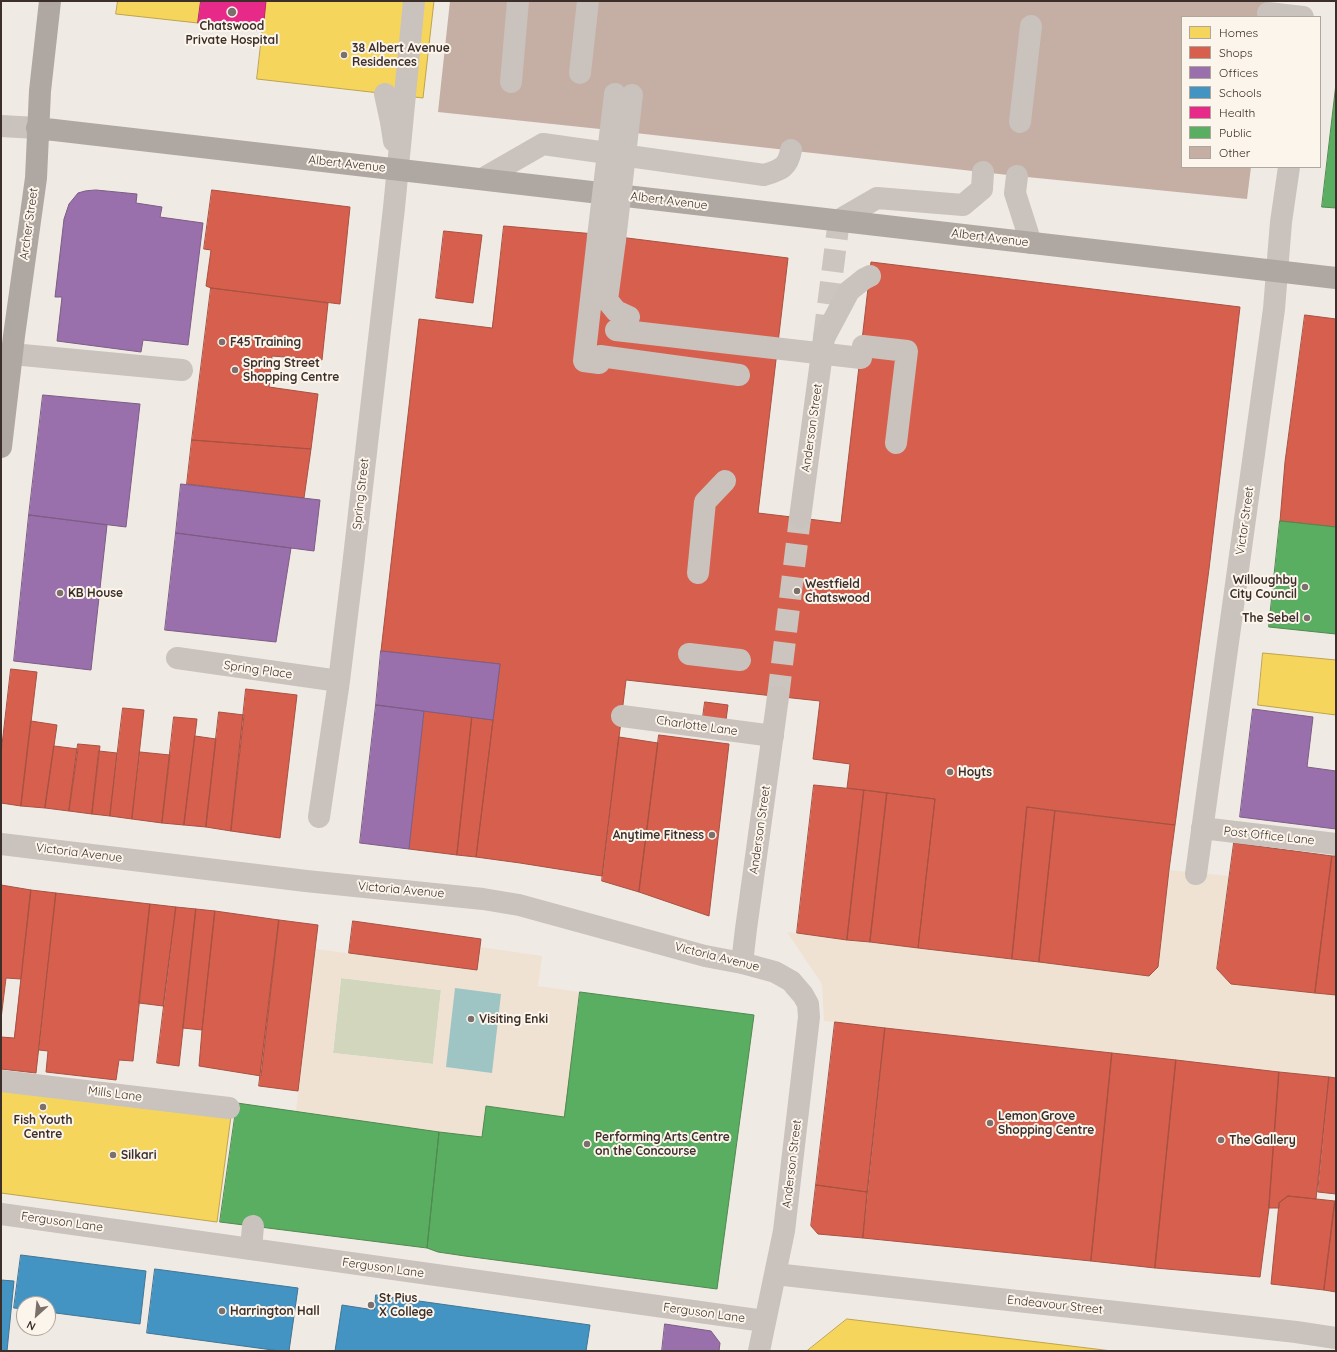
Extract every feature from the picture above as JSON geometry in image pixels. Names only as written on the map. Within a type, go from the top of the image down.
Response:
[{"type":"main road","name":"Archer Street","points":[[1,447],[36,178],[41,80],[50,1]]},
{"type":"main road","name":"Albert Avenue","points":[[38,128],[1336,278]]},
{"type":"street","points":[[398,170],[414,1]]},
{"type":"street","points":[[511,82],[518,1]]},
{"type":"street","points":[[580,73],[588,1]]},
{"type":"street","points":[[1310,16],[1312,1]]},
{"type":"street","points":[[1268,13],[1294,16]]},
{"type":"street","points":[[1020,122],[1031,26]]},
{"type":"street","points":[[385,94],[398,170]]},
{"type":"street","points":[[623,95],[606,238],[591,302],[592,357],[739,375]]},
{"type":"street","name":"Albert Avenue","points":[[1,126],[38,128]]},
{"type":"street","points":[[482,180],[543,144],[764,175],[780,170],[790,159],[791,150]]},
{"type":"street","name":"Victor Street","points":[[1196,874],[1274,309],[1281,222],[1288,168]]},
{"type":"street","name":"Spring Street","points":[[319,817],[339,681],[398,170]]},
{"type":"street","points":[[839,220],[877,198],[963,205],[982,188],[983,172]]},
{"type":"street","points":[[1017,176],[1015,193],[1032,243]]},
{"type":"street","points":[[606,238],[607,300],[616,311],[622,324]]},
{"type":"street","name":"Anderson Street","points":[[800,518],[824,338],[849,291],[870,276]]},
{"type":"street","points":[[591,302],[602,322],[862,352],[909,363],[896,443]]},
{"type":"street","points":[[12,354],[182,370]]},
{"type":"street","points":[[698,573],[705,502],[725,481]]},
{"type":"street","points":[[689,654],[740,660]]},
{"type":"street","name":"Spring Place","points":[[177,658],[339,681]]},
{"type":"street","name":"Anderson Street","points":[[742,963],[778,697]]},
{"type":"street","name":"Charlotte Lane","points":[[622,716],[773,736]]},
{"type":"street","name":"Post Office Lane","points":[[1202,828],[1336,844]]},
{"type":"street","name":"Victoria Avenue","points":[[1,844],[306,881],[483,899],[519,905],[705,956],[742,963],[775,972],[791,981]]},
{"type":"street","name":"Anderson Street","points":[[759,1351],[784,1231],[809,1017],[808,1004],[791,981]]},
{"type":"street","name":"Mills Lane","points":[[1,1081],[230,1108]]},
{"type":"street","name":"Ferguson Lane","points":[[1,1214],[764,1322]]},
{"type":"street","points":[[251,1249],[253,1226]]},
{"type":"street","name":"Endeavour Street","points":[[775,1274],[1288,1331],[1336,1338]]},
{"type":"green space","points":[[341,978],[441,990],[433,1064],[333,1053]]},
{"type":"shaded area","points":[[1169,870],[1230,876],[1231,984],[1336,995],[1336,1078],[824,1021],[822,984],[787,932],[1149,976],[1158,967]]},
{"type":"shaded area","points":[[480,947],[542,956],[538,986],[580,992],[564,1117],[486,1106],[484,1138],[439,1132],[428,1235],[222,1213],[237,1103],[296,1111],[315,949],[477,970]],"holes":[[[341,978],[441,990],[433,1064],[333,1053]]]},
{"type":"water","points":[[455,988],[501,994],[492,1073],[446,1067]]},
{"type":"building: Homes","points":[[118,1],[201,1],[198,23],[116,14]]},
{"type":"building: Homes","name":"38 Albert Avenue Residences","points":[[266,1],[434,1],[423,98],[257,79]]},
{"type":"building: Homes","points":[[1263,653],[1336,660],[1336,715],[1258,705]]},
{"type":"building: Homes","name":"Silkari","points":[[1,1086],[231,1116],[217,1222],[1,1193]]},
{"type":"building: Homes","points":[[847,1319],[947,1331],[1112,1351],[807,1351]]},
{"type":"building: Shops","points":[[212,190],[350,207],[340,304],[211,288],[206,286],[211,250],[204,249]]},
{"type":"building: Shops","name":"Westfield Chatswood","points":[[504,226],[595,234],[788,258],[758,513],[841,523],[871,262],[1240,307],[1209,569],[1175,825],[1027,807],[1012,959],[918,948],[935,799],[847,788],[850,764],[813,759],[820,701],[626,680],[602,876],[476,857],[500,664],[381,651],[419,319],[492,328]]},
{"type":"building: Shops","points":[[444,231],[482,235],[473,303],[436,298]]},
{"type":"building: Shops","name":"Spring Street Shopping Centre","points":[[211,288],[328,303],[322,360],[272,356],[269,387],[318,394],[311,449],[192,440]]},
{"type":"building: Shops","points":[[1305,315],[1336,319],[1336,527],[1280,521],[1285,462]]},
{"type":"building: Shops","points":[[192,440],[311,449],[304,498],[187,484]]},
{"type":"building: Shops","points":[[11,669],[37,672],[21,806],[1,803],[1,754]]},
{"type":"building: Shops","points":[[246,689],[297,695],[280,838],[231,831]]},
{"type":"building: Shops","points":[[705,702],[728,705],[726,720],[703,717]]},
{"type":"building: Shops","points":[[123,708],[144,710],[132,819],[110,816]]},
{"type":"building: Shops","points":[[424,711],[472,717],[457,855],[409,849]]},
{"type":"building: Shops","points":[[219,712],[244,715],[231,831],[206,827]]},
{"type":"building: Shops","points":[[174,717],[197,719],[184,825],[162,823]]},
{"type":"building: Shops","points":[[472,717],[493,720],[476,857],[457,855]]},
{"type":"building: Shops","points":[[31,721],[57,725],[45,808],[21,806]]},
{"type":"building: Shops","points":[[659,735],[729,744],[709,916],[639,892]]},
{"type":"building: Shops","points":[[195,736],[216,739],[206,827],[184,825]]},
{"type":"building: Shops","points":[[619,737],[658,743],[639,892],[602,881]]},
{"type":"building: Shops","points":[[78,744],[100,746],[92,814],[69,811]]},
{"type":"building: Shops","points":[[54,746],[78,749],[69,811],[45,808]]},
{"type":"building: Shops","points":[[99,751],[117,753],[110,816],[92,814]]},
{"type":"building: Shops","points":[[140,752],[170,755],[162,823],[132,819]]},
{"type":"building: Shops","points":[[814,785],[864,790],[847,940],[797,933]]},
{"type":"building: Shops","points":[[864,790],[887,793],[870,942],[847,940]]},
{"type":"building: Shops","points":[[887,793],[935,799],[918,948],[870,942]]},
{"type":"building: Shops","points":[[1027,807],[1055,811],[1039,962],[1012,959]]},
{"type":"building: Shops","points":[[1055,811],[1175,825],[1158,967],[1149,976],[1039,962]]},
{"type":"building: Shops","points":[[1234,843],[1332,856],[1315,993],[1231,984],[1217,969]]},
{"type":"building: Shops","points":[[1332,856],[1336,856],[1336,995],[1315,993]]},
{"type":"building: Shops","points":[[1,885],[31,890],[21,979],[6,978],[1,1019]]},
{"type":"building: Shops","points":[[31,890],[56,893],[36,1073],[1,1069],[1,1037],[14,1038]]},
{"type":"building: Shops","points":[[56,893],[150,904],[133,1061],[119,1060],[116,1080],[46,1072],[48,1051],[39,1050]]},
{"type":"building: Shops","points":[[150,904],[176,907],[163,1006],[139,1003]]},
{"type":"building: Shops","points":[[176,907],[196,909],[179,1066],[157,1063]]},
{"type":"building: Shops","points":[[196,909],[215,911],[202,1030],[183,1028]]},
{"type":"building: Shops","points":[[215,911],[279,920],[261,1076],[199,1066]]},
{"type":"building: Shops","points":[[279,920],[318,925],[298,1091],[259,1086]]},
{"type":"building: Shops","points":[[353,921],[481,939],[477,970],[349,953]]},
{"type":"building: Shops","points":[[835,1022],[885,1028],[867,1192],[816,1185]]},
{"type":"building: Shops","name":"Lemon Grove Shopping Centre","points":[[885,1028],[1112,1053],[1091,1261],[863,1238]]},
{"type":"building: Shops","points":[[1112,1053],[1176,1060],[1155,1268],[1091,1261]]},
{"type":"building: Shops","name":"The Gallery","points":[[1176,1060],[1279,1072],[1269,1208],[1260,1277],[1155,1268]]},
{"type":"building: Shops","points":[[1279,1072],[1329,1077],[1316,1199],[1288,1196],[1279,1203],[1279,1208],[1269,1208]]},
{"type":"building: Shops","points":[[1329,1077],[1336,1078],[1336,1194],[1318,1192]]},
{"type":"building: Shops","points":[[816,1185],[867,1192],[863,1238],[818,1234],[811,1226]]},
{"type":"building: Shops","points":[[1288,1196],[1335,1201],[1324,1290],[1271,1284],[1279,1203]]},
{"type":"building: Shops","points":[[1336,1201],[1336,1292],[1324,1290]]},
{"type":"building: Offices","points":[[96,190],[137,194],[136,203],[162,207],[160,217],[203,223],[188,345],[143,340],[141,352],[57,341],[62,297],[55,297],[64,219],[69,204],[78,193]]},
{"type":"building: Offices","points":[[43,395],[140,404],[126,527],[29,515]]},
{"type":"building: Offices","points":[[181,484],[320,500],[314,551],[176,533]]},
{"type":"building: Offices","name":"KB House","points":[[29,515],[107,525],[91,670],[14,661]]},
{"type":"building: Offices","points":[[176,533],[291,548],[276,642],[165,630]]},
{"type":"building: Offices","points":[[381,651],[500,664],[493,720],[376,705]]},
{"type":"building: Offices","points":[[376,705],[424,711],[409,849],[360,843]]},
{"type":"building: Offices","points":[[1253,709],[1313,717],[1307,767],[1336,771],[1336,829],[1240,817]]},
{"type":"building: Offices","points":[[665,1324],[711,1331],[720,1343],[719,1351],[662,1351]]},
{"type":"building: Schools","points":[[21,1255],[146,1271],[140,1324],[56,1313],[56,1296],[16,1296],[16,1308],[14,1308]]},
{"type":"building: Schools","name":"Harrington Hall","points":[[155,1269],[298,1288],[289,1351],[147,1333]]},
{"type":"building: Schools","points":[[1,1280],[14,1281],[7,1351],[1,1351]]},
{"type":"building: Schools","name":"St Pius X College","points":[[376,1295],[590,1325],[586,1351],[335,1351],[342,1305],[374,1310]]},
{"type":"building: Health","name":"Chatswood Private Hospital","points":[[201,1],[266,1],[263,31],[198,23]]},
{"type":"building: Public","points":[[1336,84],[1336,208],[1322,207]]},
{"type":"building: Public","name":"Willoughby City Council","points":[[1280,521],[1336,527],[1336,634],[1269,627]]},
{"type":"building: Public","name":"Performing Arts Centre on the Concourse","points":[[580,992],[754,1015],[717,1289],[465,1256],[438,1252],[427,1248],[439,1132],[482,1137],[486,1106],[564,1117]]},
{"type":"building: Public","points":[[237,1103],[439,1132],[427,1248],[220,1222]]},
{"type":"building: Other","points":[[450,1],[1269,1],[1267,16],[1181,16],[1181,168],[1251,168],[1247,199],[1017,176],[438,112]]},
{"type":"tunnel","points":[[824,337],[839,220]]},
{"type":"tunnel","points":[[778,697],[800,518]]},
{"type":"place","name":"Chatswood Private Hospital","points":[[232,12]]},
{"type":"place","name":"38 Albert Avenue Residences","points":[[344,55]]},
{"type":"place","name":"F45 Training","points":[[222,342]]},
{"type":"place","name":"Spring Street Shopping Centre","points":[[235,370]]},
{"type":"place","name":"Willoughby City Council","points":[[1305,587]]},
{"type":"place","name":"Westfield Chatswood","points":[[797,591]]},
{"type":"place","name":"KB House","points":[[60,593]]},
{"type":"place","name":"The Sebel","points":[[1307,618]]},
{"type":"place","name":"Hoyts","points":[[950,772]]},
{"type":"place","name":"Anytime Fitness","points":[[712,835]]},
{"type":"place","name":"Visiting Enki","points":[[471,1019]]},
{"type":"place","name":"Fish Youth Centre","points":[[43,1107]]},
{"type":"place","name":"Lemon Grove Shopping Centre","points":[[990,1123]]},
{"type":"place","name":"The Gallery","points":[[1221,1140]]},
{"type":"place","name":"Performing Arts Centre on the Concourse","points":[[587,1144]]},
{"type":"place","name":"Silkari","points":[[113,1155]]},
{"type":"place","name":"St Pius X College","points":[[371,1305]]},
{"type":"place","name":"Harrington Hall","points":[[222,1311]]}]
